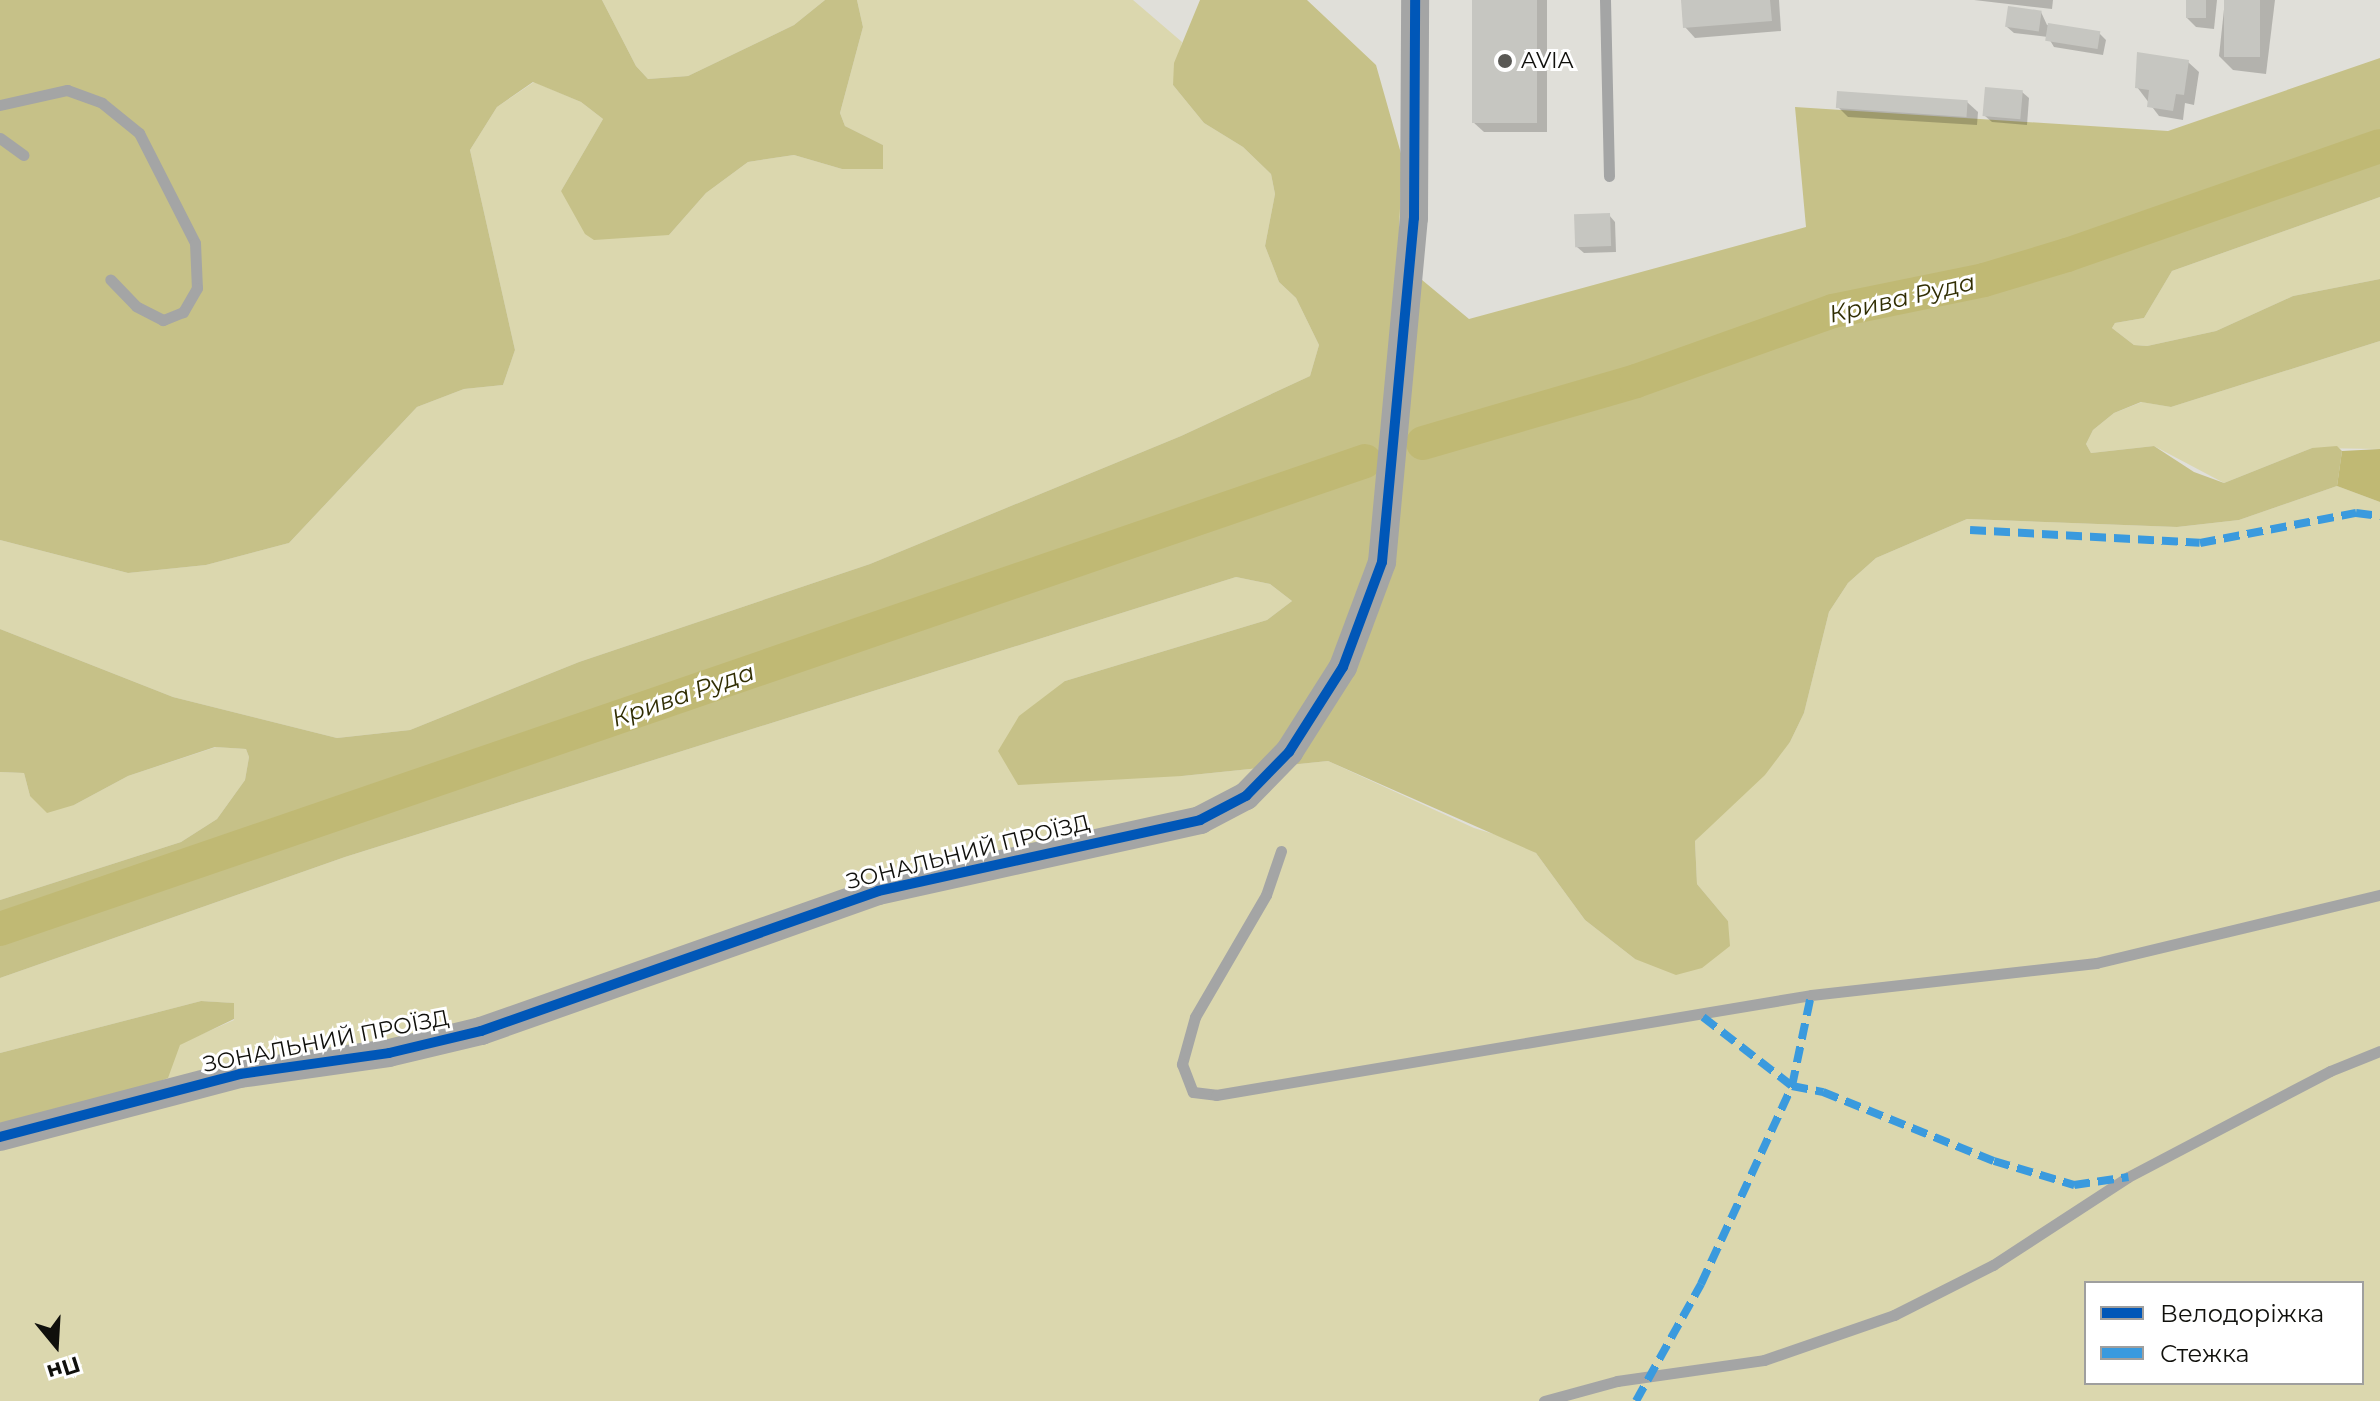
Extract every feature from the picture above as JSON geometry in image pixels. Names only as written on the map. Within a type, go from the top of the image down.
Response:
[{"type":"street","name":"ЗОНАЛЬНИЙ ПРОЇЗД","points":[[0,1137],[240,1074],[437,1043],[878,891],[1033,853],[1200,820],[1246,796],[1289,752],[1343,667],[1378,574],[1391,512],[1412,256],[1415,0]]},
{"type":"lane","points":[[1605,0],[1609,176]]},
{"type":"lane","points":[[0,105],[67,90],[102,103],[139,133],[195,243],[197,288],[183,312],[163,320],[136,306],[110,279]]},
{"type":"lane","points":[[0,138],[23,155]]},
{"type":"lane","points":[[1281,851],[1266,895],[1195,1017],[1182,1064],[1193,1092],[1216,1095],[1811,995],[2096,963],[2380,895]]},
{"type":"lane","points":[[1544,1401],[1617,1381],[1764,1360],[1894,1315],[1993,1265],[2128,1177],[2330,1071],[2380,1051]]},
{"type":"shaded area","points":[[0,0],[602,0],[636,66],[648,79],[688,76],[794,25],[825,0],[857,0],[863,27],[840,113],[845,126],[883,145],[883,169],[842,169],[794,155],[748,162],[706,193],[669,235],[594,240],[585,234],[561,191],[603,119],[581,102],[533,82],[497,107],[470,150],[515,350],[503,385],[464,389],[417,407],[289,543],[206,565],[128,573],[0,540]]},
{"type":"shaded area","points":[[602,0],[825,0],[794,25],[688,76],[648,79],[636,66]]},
{"type":"shaded area","points":[[857,0],[1133,0],[1182,42],[1173,85],[1204,123],[1243,147],[1271,174],[1275,194],[1265,246],[1279,282],[1296,298],[1319,345],[1310,376],[1181,436],[870,564],[579,662],[410,730],[337,738],[173,697],[0,629],[0,540],[128,573],[206,565],[289,543],[417,407],[464,389],[503,385],[515,350],[470,150],[497,107],[534,82],[581,102],[603,119],[561,191],[669,235],[706,193],[748,162],[794,155],[842,169],[883,145],[845,126],[840,113],[863,27]]},
{"type":"shaded area","points":[[1200,0],[1307,0],[1376,65],[1402,157],[1398,260],[1469,319],[1806,227],[1795,107],[2168,131],[2380,58],[2380,197],[2172,271],[2144,318],[2115,323],[2112,328],[2134,345],[2147,346],[2216,331],[2293,296],[2380,279],[2380,341],[2171,407],[2141,402],[2114,413],[2093,430],[2086,444],[2091,453],[2154,446],[2194,472],[2224,483],[2312,448],[2337,446],[2342,451],[2337,486],[2239,520],[2177,527],[1967,519],[1876,558],[1848,583],[1829,612],[1804,713],[1790,742],[1765,775],[1695,841],[1697,884],[1728,921],[1730,946],[1702,968],[1676,975],[1635,959],[1585,920],[1536,853],[1328,761],[1182,776],[1018,785],[998,751],[1019,716],[1065,681],[1267,620],[1292,601],[1270,584],[1236,577],[345,857],[0,978],[0,900],[181,842],[217,819],[245,780],[249,757],[246,749],[215,747],[128,776],[74,805],[47,813],[30,796],[24,773],[0,772],[0,629],[173,697],[337,738],[410,730],[579,662],[870,564],[1181,436],[1310,376],[1319,345],[1296,298],[1279,282],[1265,246],[1275,194],[1271,174],[1243,147],[1204,123],[1173,85],[1174,63]]},
{"type":"shaded area","points":[[2380,197],[2380,279],[2293,296],[2216,331],[2147,346],[2134,345],[2112,328],[2115,323],[2144,318],[2172,271]]},
{"type":"shaded area","points":[[2380,341],[2380,449],[2312,448],[2224,483],[2154,446],[2091,453],[2086,444],[2093,430],[2114,413],[2142,402],[2171,407]]},
{"type":"shaded area","points":[[2380,449],[2380,502],[2337,486],[2342,451]]},
{"type":"shaded area","points":[[2337,486],[2380,502],[2380,1401],[0,1401],[0,1123],[234,1020],[233,1003],[201,1001],[0,1053],[0,978],[345,857],[1236,577],[1270,584],[1292,601],[1267,620],[1065,681],[1182,776],[1328,761],[1474,828],[1513,840],[1536,853],[1585,920],[1635,959],[1728,921],[1697,884],[1695,841],[1790,742],[1804,713],[1829,612],[1848,583],[1876,558],[1967,519],[2177,527],[2239,520]]},
{"type":"shaded area","points":[[216,747],[246,749],[249,757],[245,780],[217,819],[181,842],[0,900],[0,772],[24,773],[30,796],[74,805],[128,776]]},
{"type":"shaded area","points":[[201,1001],[234,1003],[234,1019],[180,1045],[168,1078],[83,1110],[0,1123],[0,1053]]},
{"type":"building","name":"AVIA","points":[[1472,0],[1537,0],[1537,123],[1472,123]]},
{"type":"building","points":[[1681,0],[1770,0],[1772,21],[1683,28]]},
{"type":"building","points":[[2186,0],[2206,0],[2206,18],[2186,18]]},
{"type":"building","points":[[2224,0],[2260,0],[2260,57],[2224,57]]},
{"type":"building","points":[[2008,6],[2042,11],[2039,32],[2005,27]]},
{"type":"building","points":[[2048,23],[2100,31],[2098,49],[2045,41]]},
{"type":"building","points":[[2137,52],[2189,60],[2184,95],[2176,94],[2173,111],[2147,107],[2149,90],[2135,88]]},
{"type":"building","points":[[1985,87],[2023,90],[2020,119],[1982,116]]},
{"type":"building","points":[[1837,91],[1968,100],[1966,117],[1836,108]]},
{"type":"building","points":[[1610,213],[1611,246],[1575,247],[1574,214]]},
{"type":"waterway","name":"Крива Руда","points":[[1423,443],[1636,381],[1833,311],[1984,280],[2067,255],[2380,146]]},
{"type":"waterway","name":"Крива Руда","points":[[0,929],[1365,461]]},
{"type":"marked path","points":[[1970,530],[2200,543],[2356,513],[2380,516]]},
{"type":"marked path","points":[[1636,1401],[1701,1284],[1792,1086],[1811,995]]},
{"type":"marked path","points":[[1703,1017],[1792,1086],[1823,1092],[1994,1161],[2074,1185],[2128,1177]]},
{"type":"cycle path","points":[[0,1137],[240,1074],[389,1053],[481,1031],[878,891],[1200,820],[1246,796],[1289,752],[1343,667],[1382,562],[1414,218],[1415,0]]},
{"type":"place","name":"AVIA","points":[[1505,61]]}]
